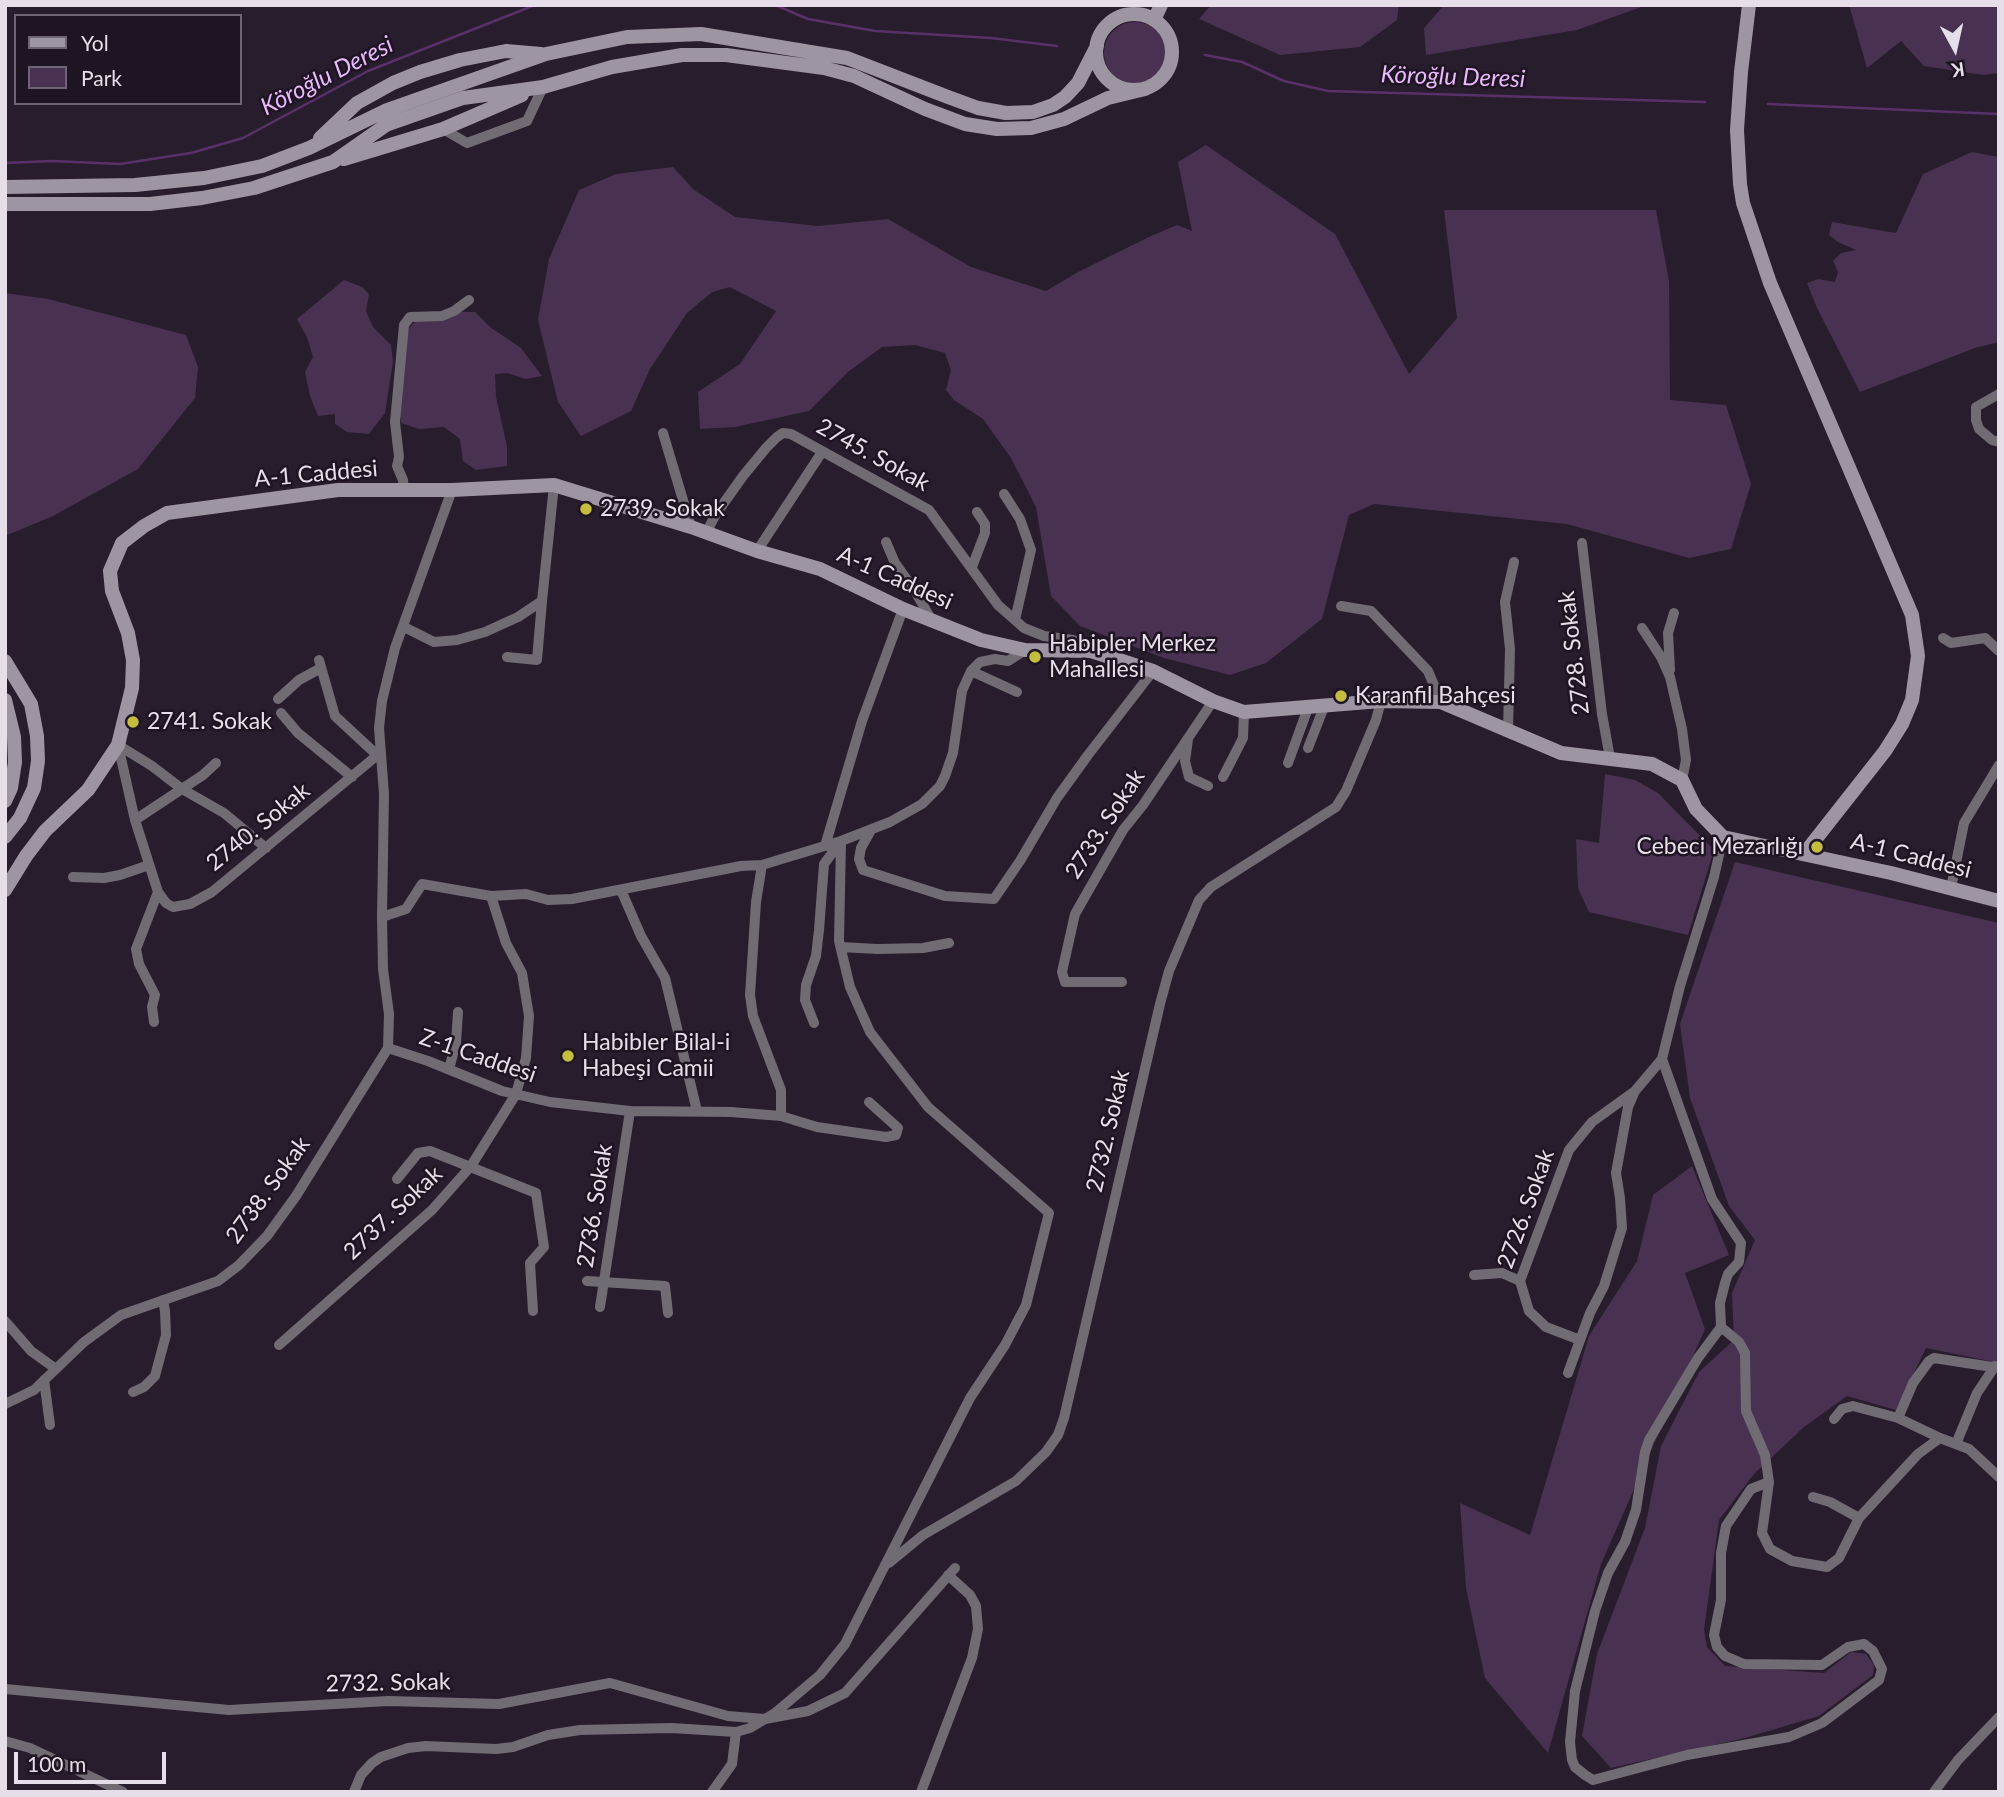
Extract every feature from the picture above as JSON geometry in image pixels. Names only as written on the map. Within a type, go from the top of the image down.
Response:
[{"type":"main road","points":[[1154,20],[1161,5]]},
{"type":"main road","points":[[1749,5],[1737,130],[1743,203],[1770,283],[1912,615],[1918,656],[1912,700],[1902,724],[1885,751],[1804,854]]},
{"type":"main road","points":[[5,187],[135,185],[204,178],[262,166],[309,148],[387,110],[546,54],[627,37],[701,34],[847,58],[947,97],[1006,113],[1033,111],[1053,105],[1065,97],[1078,83],[1100,35],[1118,18],[1142,15],[1154,20],[1170,38],[1172,50],[1166,74],[1145,89],[1108,99],[1064,119],[1031,128],[997,130],[955,120],[854,76],[783,62],[726,55],[682,55],[612,67],[543,87],[443,129],[254,188],[150,204],[5,204]]},
{"type":"main road","points":[[1097,46],[1101,71],[1109,81],[1120,88],[1145,89]]},
{"type":"main road","points":[[309,148],[357,103],[420,72],[460,60],[506,51],[546,54]]},
{"type":"main road","points":[[333,162],[386,125],[463,98],[543,87]]},
{"type":"main road","name":"A-1 Caddesi","points":[[5,890],[45,831],[88,790],[118,745],[132,688],[133,660],[110,571],[122,542],[167,513],[338,490],[452,490],[554,485],[820,569],[903,609],[981,640],[1025,650],[1091,651],[1153,671],[1213,701],[1244,712],[1381,701],[1441,702],[1561,753],[1652,764],[1682,780]]},
{"type":"main road","points":[[5,661],[31,704],[38,761],[34,788],[20,818],[5,836]]},
{"type":"main road","points":[[5,700],[14,737],[15,762],[11,788],[5,801]]},
{"type":"main road","points":[[1682,780],[1696,809],[1723,837]]},
{"type":"main road","name":"A-1 Caddesi","points":[[1723,837],[1999,901]]},
{"type":"street","points":[[443,129],[467,143],[527,121],[543,87]]},
{"type":"street","points":[[404,491],[397,466],[399,457],[394,422],[404,325],[410,317],[442,316],[469,300]]},
{"type":"street","points":[[1999,394],[1976,407],[1979,429],[1992,440],[1999,442]]},
{"type":"street","points":[[663,433],[691,527]]},
{"type":"street","name":"2745. Sokak","points":[[706,533],[743,476],[777,437],[783,433],[790,435],[929,510],[998,605],[1024,628],[1044,636],[1073,640],[1091,651]]},
{"type":"street","points":[[757,551],[822,452]]},
{"type":"street","points":[[507,657],[537,660],[554,485]]},
{"type":"street","name":"Z-1 Caddesi","points":[[452,490],[395,648],[382,701],[378,753],[384,794],[382,918],[388,1048],[516,1094],[550,1102],[630,1111],[696,1111],[781,1116],[817,1127],[886,1137],[896,1135],[898,1128],[869,1102]]},
{"type":"street","points":[[1004,494],[1020,519],[1031,550],[1015,620]]},
{"type":"street","points":[[972,568],[985,533],[985,524],[977,512]]},
{"type":"street","points":[[886,542],[895,563],[931,619]]},
{"type":"street","name":"2728. Sokak","points":[[1582,543],[1610,758]]},
{"type":"street","points":[[1508,730],[1510,649],[1506,602],[1514,562]]},
{"type":"street","points":[[404,626],[434,642],[457,640],[485,632],[518,617],[542,601]]},
{"type":"street","points":[[1341,606],[1371,611],[1428,671],[1441,702]]},
{"type":"street","points":[[825,846],[862,721],[903,609]]},
{"type":"street","points":[[1674,613],[1668,633],[1670,677],[1684,749],[1682,780]]},
{"type":"street","points":[[1642,628],[1661,657],[1670,677]]},
{"type":"street","points":[[1943,638],[1951,643],[1985,638],[1999,651]]},
{"type":"street","points":[[382,918],[406,909],[422,884],[491,896],[526,894],[548,900],[572,899],[741,866],[762,865],[871,830],[912,811],[940,786],[953,753],[962,691],[971,671],[980,662],[995,659],[1008,662],[1025,650]]},
{"type":"street","points":[[278,699],[320,664],[335,716],[378,753]]},
{"type":"street","points":[[971,671],[1017,692]]},
{"type":"street","points":[[871,830],[861,848],[859,859],[863,870],[945,896],[994,899],[1088,755],[1153,671]]},
{"type":"street","name":"2733. Sokak","points":[[1122,982],[1065,982],[1062,972],[1079,904],[1123,830],[1213,701]]},
{"type":"street","name":"2732. Sokak","points":[[884,1568],[922,1535],[1016,1481],[1046,1452],[1058,1435],[1160,1004],[1169,971],[1199,900],[1221,880],[1336,807],[1346,791],[1376,720],[1381,701]]},
{"type":"street","points":[[1308,748],[1324,707]]},
{"type":"street","points":[[1288,763],[1308,708]]},
{"type":"street","points":[[1223,777],[1243,738],[1244,712]]},
{"type":"street","points":[[281,713],[298,733],[352,777]]},
{"type":"street","points":[[1188,736],[1185,761],[1189,777],[1208,786]]},
{"type":"street","points":[[118,745],[182,789],[224,813],[265,848]]},
{"type":"street","points":[[118,745],[135,820],[158,892],[136,949],[139,964],[155,995],[152,1007],[153,1022]]},
{"type":"street","name":"2740. Sokak","points":[[158,892],[166,903],[173,907],[190,904],[212,892],[378,753]]},
{"type":"street","points":[[135,820],[182,789],[216,762]]},
{"type":"street","points":[[1951,888],[1964,822],[1999,765]]},
{"type":"street","name":"2726. Sokak","points":[[1580,1340],[1546,1327],[1529,1311],[1520,1281],[1569,1150],[1592,1122],[1635,1091],[1662,1059],[1723,837]]},
{"type":"street","points":[[841,841],[841,947],[912,948],[949,943]]},
{"type":"street","points":[[814,1023],[805,1000],[806,985],[816,956],[820,930],[824,864],[841,841]]},
{"type":"street","points":[[73,877],[104,878],[149,864]]},
{"type":"street","points":[[762,865],[750,995],[753,1016],[781,1090],[781,1116]]},
{"type":"street","points":[[621,890],[641,936],[665,978],[696,1111]]},
{"type":"street","name":"2737. Sokak","points":[[279,1345],[432,1210],[471,1166],[516,1094],[526,1058],[529,1016],[522,973],[506,943],[491,896]]},
{"type":"street","name":"2732. Sokak","points":[[354,1792],[361,1775],[372,1763],[408,1748],[426,1746],[496,1749],[513,1747],[548,1735],[580,1730],[671,1728],[736,1732],[750,1728],[810,1684],[845,1644],[970,1398],[1005,1345],[1026,1306],[1049,1213],[928,1107],[870,1032],[849,987],[841,947]]},
{"type":"street","points":[[449,1069],[456,1043],[458,1012]]},
{"type":"street","name":"2738. Sokak","points":[[5,1404],[34,1390],[84,1342],[121,1315],[218,1281],[239,1265],[267,1236],[296,1196],[388,1048]]},
{"type":"street","points":[[1662,1059],[1712,1199],[1741,1243],[1739,1262],[1728,1273],[1720,1303],[1721,1327],[1698,1358],[1649,1440],[1636,1510],[1625,1542],[1608,1573],[1595,1611],[1575,1691],[1570,1742],[1575,1766],[1593,1780],[1687,1755],[1789,1737],[1822,1723],[1879,1680],[1882,1669],[1873,1651],[1864,1644],[1848,1647],[1822,1665],[1744,1664],[1725,1656],[1717,1647],[1714,1635],[1721,1600],[1721,1553],[1726,1526],[1751,1489],[1769,1482]]},
{"type":"street","name":"2726. Sokak","points":[[1568,1373],[1590,1313],[1604,1286],[1622,1228],[1616,1172],[1628,1107],[1635,1091]]},
{"type":"street","name":"2736. Sokak","points":[[600,1307],[630,1111]]},
{"type":"street","points":[[397,1179],[418,1153],[424,1150],[536,1193],[544,1247],[530,1264],[533,1311]]},
{"type":"street","points":[[1474,1275],[1502,1273],[1520,1281]]},
{"type":"street","points":[[587,1281],[665,1286],[668,1313]]},
{"type":"street","points":[[133,1392],[144,1387],[155,1376],[166,1335],[163,1300]]},
{"type":"street","points":[[5,1321],[32,1351],[56,1369]]},
{"type":"street","points":[[1721,1327],[1739,1342],[1745,1353],[1746,1411],[1765,1455],[1769,1482],[1762,1533],[1770,1549],[1793,1561],[1827,1567],[1839,1558],[1859,1518],[1919,1454],[1940,1438]]},
{"type":"street","points":[[1898,1418],[1913,1383],[1934,1357],[1997,1367],[1977,1393],[1956,1444]]},
{"type":"street","points":[[44,1380],[50,1425]]},
{"type":"street","points":[[1835,1419],[1842,1409],[1853,1406],[1898,1418],[1969,1449],[1999,1477]]},
{"type":"street","points":[[1813,1497],[1859,1518]]},
{"type":"street","name":"2732. Sokak","points":[[5,1689],[229,1710],[388,1701],[499,1704],[610,1683],[728,1716],[765,1719],[808,1711],[845,1693],[951,1572],[970,1595],[975,1606],[978,1629],[967,1671],[921,1792]]},
{"type":"street","points":[[1934,1792],[1958,1760],[1999,1717]]},
{"type":"street","points":[[712,1792],[732,1764],[736,1732]]},
{"type":"street","points":[[5,1741],[30,1748],[123,1792]]},
{"type":"green space","points":[[1211,5],[1399,5],[1397,20],[1360,47],[1280,55],[1199,19]]},
{"type":"green space","points":[[1444,5],[1647,5],[1577,30],[1426,55],[1424,28]]},
{"type":"green space","points":[[1849,5],[1999,5],[1999,73],[1983,75],[1924,66],[1901,41],[1867,68]]},
{"type":"green space","points":[[1135,22],[1157,31],[1166,53],[1157,75],[1135,84],[1113,75],[1104,53],[1113,31]]},
{"type":"green space","points":[[1206,145],[1335,234],[1409,374],[1457,318],[1444,210],[1656,210],[1669,281],[1670,400],[1726,405],[1751,484],[1731,549],[1689,558],[1567,524],[1374,504],[1349,515],[1322,619],[1266,663],[1230,675],[1164,658],[1080,626],[1051,596],[1036,507],[1011,458],[983,419],[954,400],[946,390],[951,370],[945,353],[915,345],[882,347],[848,372],[809,411],[735,427],[700,429],[698,392],[740,364],[776,311],[730,287],[712,292],[687,313],[650,369],[631,411],[581,436],[558,402],[538,320],[549,259],[579,190],[616,174],[673,167],[693,189],[735,217],[818,226],[888,219],[971,267],[1046,291],[1078,272],[1177,225],[1192,231],[1178,162]]},
{"type":"green space","points":[[1972,152],[1999,157],[1999,342],[1975,348],[1860,392],[1807,283],[1818,279],[1835,282],[1838,272],[1833,261],[1841,253],[1856,250],[1829,235],[1832,222],[1896,233],[1923,174]]},
{"type":"green space","points":[[344,280],[362,287],[369,294],[366,311],[373,327],[391,345],[393,362],[385,413],[369,434],[347,432],[335,424],[335,414],[318,416],[305,372],[313,357],[307,337],[297,319]]},
{"type":"green space","points":[[5,293],[48,299],[186,335],[198,367],[195,398],[138,469],[53,516],[5,536]]},
{"type":"green space","points":[[458,312],[475,312],[490,327],[521,348],[542,376],[526,379],[507,373],[495,374],[496,397],[507,446],[507,466],[476,470],[463,461],[460,439],[444,427],[419,429],[401,423],[406,332],[416,320]]},
{"type":"green space","points":[[1605,774],[1635,780],[1658,793],[1714,850],[1688,935],[1589,912],[1578,888],[1576,839],[1599,843]]},
{"type":"green space","points":[[1735,862],[1999,923],[1999,1363],[1926,1348],[1896,1410],[1847,1396],[1804,1427],[1754,1474],[1719,1520],[1704,1630],[1707,1647],[1725,1666],[1824,1673],[1851,1652],[1866,1654],[1874,1665],[1873,1675],[1819,1716],[1745,1738],[1611,1768],[1582,1736],[1597,1654],[1645,1528],[1661,1446],[1699,1372],[1734,1340],[1732,1293],[1755,1240],[1729,1206],[1690,1098],[1680,1024]]},
{"type":"green space","points":[[1692,1166],[1729,1255],[1685,1273],[1705,1329],[1601,1564],[1548,1753],[1485,1678],[1466,1588],[1460,1503],[1530,1535],[1589,1336],[1637,1261],[1653,1195]]},
{"type":"waterway","name":"Köroğlu Deresi","points":[[5,163],[52,161],[120,164],[191,153],[243,138],[368,71],[535,5]]},
{"type":"waterway","name":"Köroğlu Deresi","points":[[775,5],[808,19],[875,31],[991,38],[1057,46]]},
{"type":"waterway","name":"Köroğlu Deresi","points":[[1205,55],[1242,62],[1284,81],[1328,91],[1705,102]]},
{"type":"waterway","name":"Köroğlu Deresi","points":[[1768,104],[1999,114]]},
{"type":"place","name":"2739. Sokak","points":[[586,509]]},
{"type":"place","name":"Habipler Merkez Mahallesi","points":[[1035,657]]},
{"type":"place","name":"Karanfil Bahçesi","points":[[1341,696]]},
{"type":"place","name":"2741. Sokak","points":[[133,722]]},
{"type":"place","name":"Cebeci Mezarlığı","points":[[1817,847]]},
{"type":"place","name":"Habibler Bilal-i Habeşi Camii","points":[[568,1056]]}]
